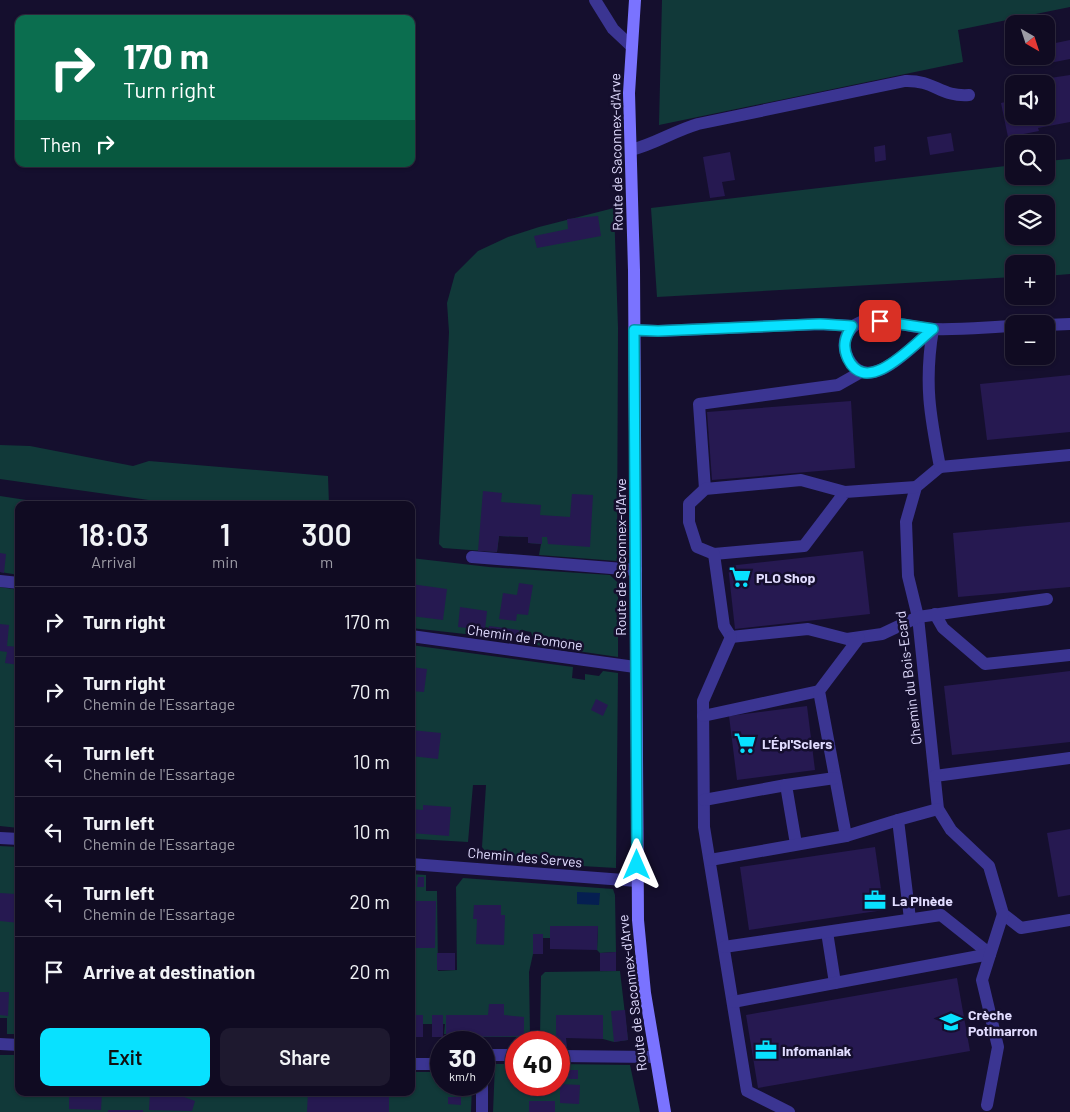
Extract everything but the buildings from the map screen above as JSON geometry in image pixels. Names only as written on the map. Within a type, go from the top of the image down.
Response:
[{"type":"street","points":[[595,0],[613,29],[630,45]]},
{"type":"street","name":"Route de Saconnex-d'Arve","points":[[635,0],[630,45],[634,330],[637,881],[640,958],[664,1112]]},
{"type":"street","points":[[631,150],[651,145],[684,128],[698,124],[904,81],[930,83],[946,94],[969,94]]},
{"type":"street","points":[[634,330],[658,331],[820,324],[852,326],[863,322],[880,321],[933,329],[1005,326]]},
{"type":"street","points":[[1055,325],[1070,324]]},
{"type":"street","points":[[852,326],[844,339],[846,354],[851,365],[860,372],[870,374],[885,369],[933,329]]},
{"type":"street","points":[[933,329],[928,357],[927,390],[940,468]]},
{"type":"street","points":[[705,489],[699,404],[838,385],[860,372]]},
{"type":"street","points":[[846,492],[804,546],[714,554],[697,547],[689,522],[689,504],[705,489],[801,480],[820,487],[846,492],[916,487],[940,468],[1070,455]]},
{"type":"street","name":"Chemin du Bois-Ecard","points":[[916,487],[906,522],[908,576],[918,617],[938,808],[951,830],[988,866],[1003,914]]},
{"type":"street","points":[[714,554],[724,626],[732,637]]},
{"type":"street","points":[[472,557],[636,570]]},
{"type":"street","points":[[0,581],[15,583]]},
{"type":"street","points":[[732,637],[808,629],[847,639],[859,638],[882,634],[918,617],[1048,599]]},
{"type":"street","points":[[935,614],[943,628],[985,664],[1070,655]]},
{"type":"street","name":"Chemin de Pomone","points":[[415,637],[636,667]]},
{"type":"street","points":[[732,637],[703,701],[704,827],[747,1091],[789,1112]]},
{"type":"street","points":[[703,716],[819,690],[859,638]]},
{"type":"street","points":[[819,690],[846,836]]},
{"type":"street","points":[[934,776],[1070,758]]},
{"type":"street","points":[[704,800],[835,778]]},
{"type":"street","points":[[786,785],[796,844]]},
{"type":"street","points":[[710,860],[846,836],[938,808]]},
{"type":"street","points":[[898,820],[910,919]]},
{"type":"street","points":[[0,838],[15,839]]},
{"type":"street","name":"Chemin des Serves","points":[[415,864],[637,881]]},
{"type":"street","points":[[987,1105],[998,1046],[982,980],[1003,914],[1021,928],[1070,920]]},
{"type":"street","points":[[724,947],[941,915],[990,954]]},
{"type":"street","points":[[827,932],[836,983]]},
{"type":"street","points":[[733,1002],[990,954]]},
{"type":"street","points":[[0,1044],[15,1045]]},
{"type":"street","points":[[570,1056],[654,1057]]},
{"type":"street","points":[[415,1064],[430,1064]]},
{"type":"street","points":[[482,1096],[482,1112]]},
{"type":"green space","points":[[662,0],[1070,0],[1070,7],[1031,15],[1005,15],[1005,20],[958,30],[963,62],[659,125]]},
{"type":"green space","points":[[1070,159],[1070,274],[1055,275],[1055,255],[1005,255],[1005,278],[657,297],[651,208],[1005,166],[1005,185],[1055,185],[1055,160]]},
{"type":"green space","points":[[614,208],[618,328],[617,561],[539,555],[541,544],[528,543],[528,537],[499,536],[497,552],[443,548],[439,544],[449,332],[447,303],[455,274],[478,251],[508,237]]},
{"type":"green space","points":[[0,445],[30,446],[133,466],[149,461],[328,476],[329,501],[156,501],[0,479]]},
{"type":"green space","points":[[0,496],[33,501],[15,501],[15,574],[0,572]]},
{"type":"green space","points":[[415,558],[489,567],[610,575],[618,583],[618,657],[536,645],[531,632],[520,630],[518,640],[415,628]]},
{"type":"green space","points":[[0,587],[15,589],[15,828],[0,826]]},
{"type":"green space","points":[[415,646],[573,667],[572,678],[585,680],[585,674],[599,676],[603,671],[618,673],[616,868],[493,861],[482,847],[486,785],[473,785],[468,842],[416,839],[415,846]]},
{"type":"green space","points":[[0,846],[15,847],[15,1034],[7,1034],[7,1018],[0,1018]]},
{"type":"green space","points":[[415,874],[426,875],[426,891],[437,891],[438,971],[457,970],[456,887],[463,878],[613,889],[615,895],[616,952],[600,953],[597,950],[598,926],[551,926],[550,938],[543,938],[543,934],[533,935],[533,954],[529,972],[530,1031],[505,1031],[505,1037],[495,1037],[495,1031],[444,1031],[445,1024],[423,1024],[423,1015],[415,1015]]},
{"type":"green space","points":[[620,971],[628,1040],[614,1042],[603,1039],[603,1015],[556,1015],[556,1031],[540,1031],[541,976],[545,972]]},
{"type":"green space","points":[[0,1055],[15,1055],[15,1096],[415,1096],[415,1072],[430,1072],[430,1096],[472,1096],[471,1112],[0,1112]]},
{"type":"green space","points":[[495,1064],[505,1064],[505,1096],[570,1096],[570,1064],[630,1065],[640,1112],[493,1112]]},
{"type":"water","points":[[577,892],[600,893],[599,905],[577,904]]},
{"type":"place","name":"PLO Shop","points":[[740,577]]},
{"type":"place","name":"L'Épi'Sciers","points":[[745,743]]},
{"type":"place","name":"La Pinède","points":[[875,900]]},
{"type":"place","name":"Crèche Potimarron","points":[[951,1022]]},
{"type":"place","name":"Infomaniak","points":[[766,1050]]},
{"type":"route","points":[[637,865],[636,570],[633,434],[634,330],[658,331],[820,324],[852,326],[844,339],[846,354],[851,365],[860,372],[870,374],[885,369],[933,329],[880,321]]}]
